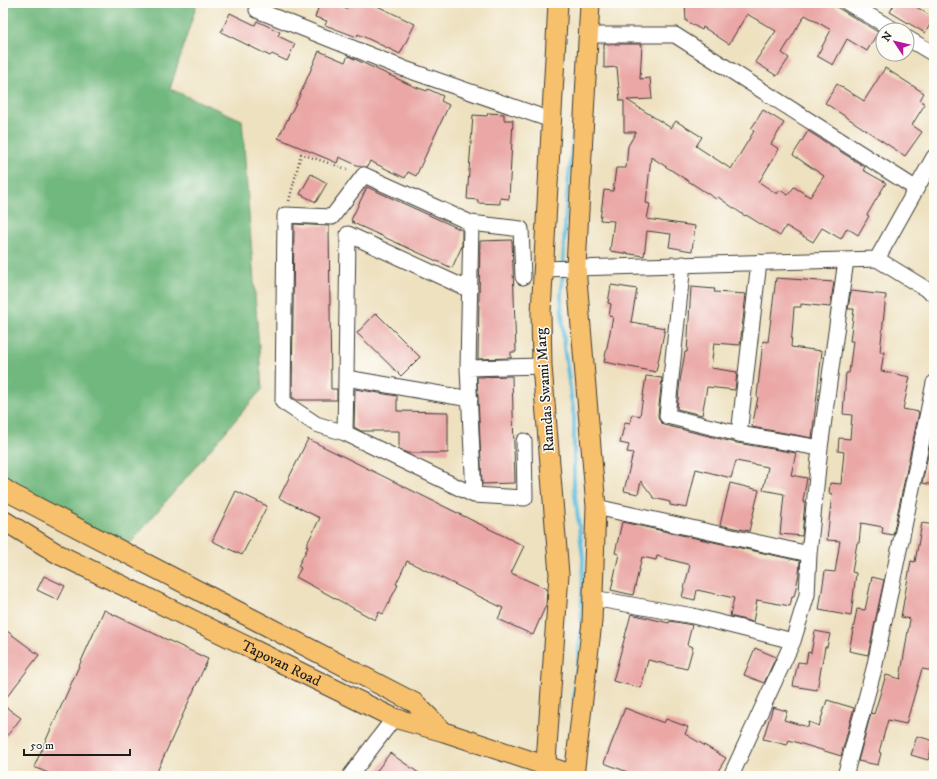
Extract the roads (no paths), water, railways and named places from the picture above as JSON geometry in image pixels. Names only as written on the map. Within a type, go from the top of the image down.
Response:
[{"type":"main road","name":"Ramdas Swami Marg","points":[[545,771],[559,574],[542,366],[541,313],[548,269],[551,120],[558,3]]},
{"type":"main road","points":[[575,776],[592,622],[596,506],[574,267],[590,3]]},
{"type":"main road","points":[[3,488],[415,703],[444,732]]},
{"type":"main road","name":"Tapovan Road","points":[[6,526],[58,554],[394,718],[444,732],[545,771],[575,776]]},
{"type":"street","points":[[848,3],[880,22]]},
{"type":"street","points":[[257,10],[405,69],[551,120]]},
{"type":"street","points":[[589,35],[675,35],[915,188]]},
{"type":"street","points":[[915,43],[934,54]]},
{"type":"street","points":[[877,259],[915,188],[934,157]]},
{"type":"street","points":[[332,217],[364,175],[471,223],[521,229],[523,277]]},
{"type":"street","points":[[470,290],[348,234],[332,217],[285,216],[283,402],[316,424],[345,433],[474,495],[525,498],[524,441]]},
{"type":"street","points":[[471,223],[468,368],[474,495]]},
{"type":"street","points":[[345,433],[348,234]]},
{"type":"street","points":[[548,269],[574,267],[877,259],[934,294]]},
{"type":"street","points":[[731,776],[793,641],[806,595],[820,448],[846,260]]},
{"type":"street","points":[[739,434],[759,262]]},
{"type":"street","points":[[683,264],[667,416],[739,434],[820,448]]},
{"type":"street","points":[[468,368],[542,366]]},
{"type":"street","points":[[346,378],[470,399]]},
{"type":"street","points":[[845,776],[874,669],[931,413],[934,383]]},
{"type":"street","points":[[596,506],[809,554]]},
{"type":"street","points":[[593,598],[693,616],[793,641]]},
{"type":"street","points":[[350,776],[394,718]]},
{"type":"waterway","points":[[563,265],[566,205],[575,114]]},
{"type":"waterway","points":[[563,272],[561,296],[564,347],[574,417],[574,487],[583,558],[581,629],[574,699]]}]
